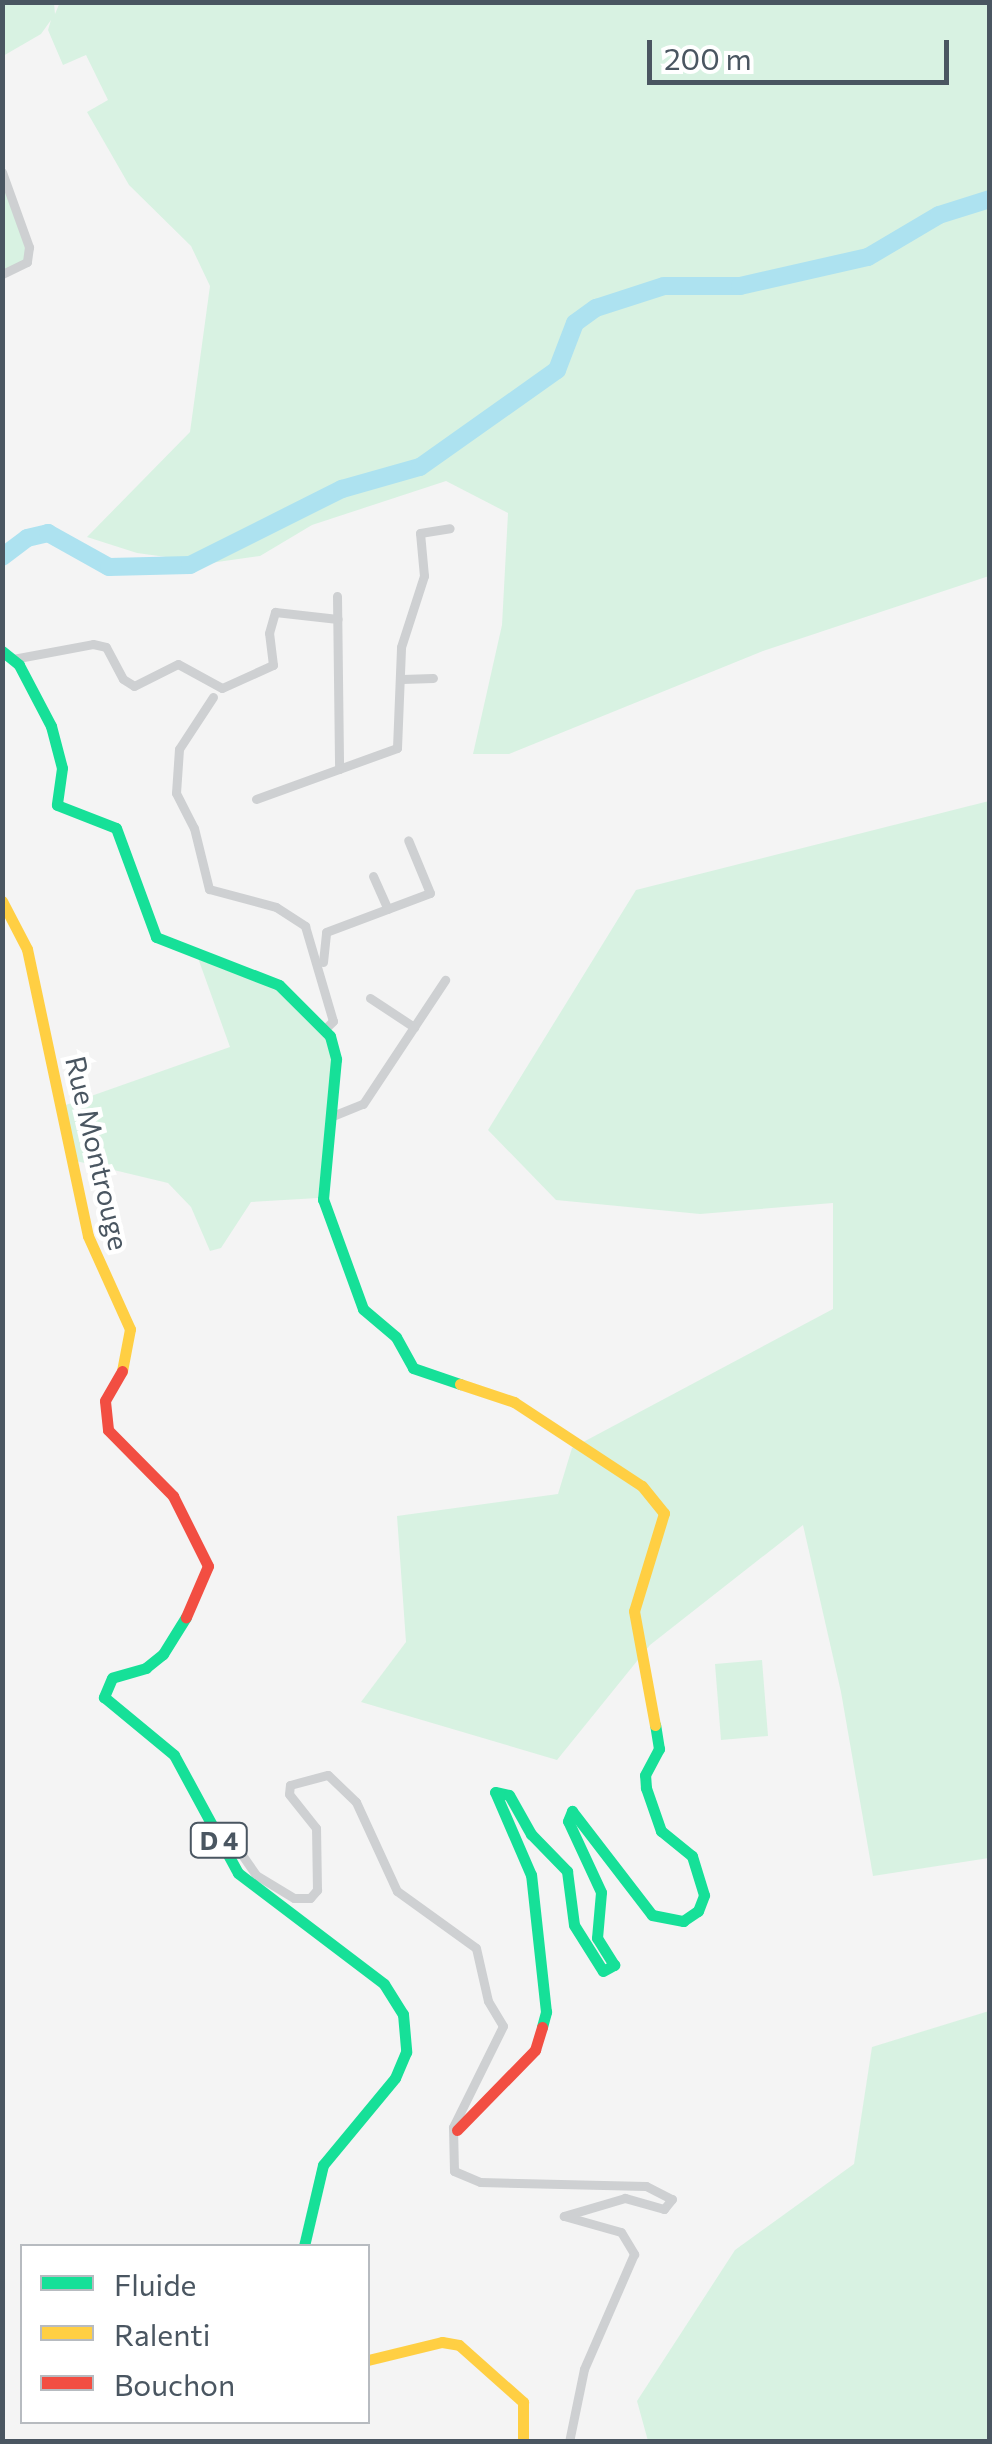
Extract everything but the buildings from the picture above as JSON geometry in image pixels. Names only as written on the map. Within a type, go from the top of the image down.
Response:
[{"type":"street","points":[[2,172],[29,247],[28,262],[2,274]]},
{"type":"street","points":[[256,799],[397,748],[405,628],[424,576],[420,533],[450,528]]},
{"type":"street","points":[[337,596],[340,768]]},
{"type":"street","points":[[338,619],[275,612],[269,633],[273,665],[222,688],[178,664],[134,686],[122,679],[106,648],[93,644],[8,655],[51,726],[62,768],[57,805],[116,828],[156,937],[278,984],[324,1030],[336,1059],[322,1199],[363,1309],[396,1337],[413,1368],[514,1402],[642,1486],[664,1513],[634,1611],[644,1688],[660,1748],[646,1788],[661,1831],[692,1856],[700,1875],[698,1911],[671,1923],[638,1904],[572,1811],[568,1821],[602,1892],[597,1938],[614,1965],[604,1971],[574,1925],[566,1870],[531,1834],[508,1795],[495,1792],[531,1875],[546,2012],[535,2050],[456,2130]]},
{"type":"street","points":[[402,679],[434,678]]},
{"type":"street","points":[[214,697],[174,767],[205,882],[219,893],[296,918],[314,939],[333,1022],[324,1030]]},
{"type":"street","points":[[321,969],[326,932],[430,893],[408,840]]},
{"type":"street","points":[[373,876],[388,909]]},
{"type":"street","name":"Rue Montrouge","points":[[2,900],[26,949],[88,1236],[130,1328],[128,1361],[106,1402],[108,1430],[173,1496],[208,1566],[202,1591],[163,1654],[146,1668],[112,1678],[104,1696],[174,1755],[224,1854],[257,1893],[384,1984],[403,2014],[406,2052],[396,2078],[328,2156],[305,2244]]},
{"type":"street","points":[[330,1117],[363,1104],[445,980]]},
{"type":"street","points":[[370,998],[414,1027]]},
{"type":"street","points":[[216,1832],[231,1840],[256,1875],[294,1898],[310,1898],[317,1890],[316,1828],[289,1794],[290,1785],[328,1774],[356,1802],[397,1891],[476,1948],[488,2001],[504,2026],[456,2130],[449,2162],[466,2180],[616,2183],[646,2186],[672,2199],[664,2209],[625,2198],[564,2216],[621,2232],[634,2254],[584,2370],[568,2442]]},
{"type":"street","points":[[370,2360],[442,2342],[459,2345],[523,2402],[522,2442]]},
{"type":"green space","points":[[60,2],[989,3],[989,576],[763,651],[509,754],[473,754],[502,625],[508,513],[446,481],[312,525],[260,556],[210,563],[137,553],[87,537],[190,432],[210,286],[191,246],[129,185],[87,112],[108,100],[86,55],[63,65],[48,30],[51,20],[41,34],[3,56],[3,3],[54,3],[55,14]]},
{"type":"green space","points":[[2,172],[21,213],[27,262],[2,274]]},
{"type":"green space","points":[[989,801],[989,1858],[873,1876],[841,1692],[803,1525],[650,1645],[557,1760],[361,1702],[406,1642],[397,1516],[558,1494],[572,1448],[833,1309],[833,1203],[700,1214],[556,1200],[488,1130],[636,890]]},
{"type":"green space","points":[[198,958],[279,985],[335,1045],[318,1198],[251,1202],[221,1248],[210,1251],[191,1207],[168,1183],[72,1160],[60,1107],[230,1047]]},
{"type":"green space","points":[[762,1660],[768,1736],[721,1740],[715,1664]]},
{"type":"green space","points":[[989,2011],[989,2441],[648,2441],[637,2401],[735,2250],[854,2164],[872,2047]]},
{"type":"waterway","points":[[2,557],[27,538],[48,533],[109,567],[190,565],[342,489],[420,467],[557,370],[575,323],[596,308],[664,286],[740,286],[868,257],[939,215],[990,199]]},
{"type":"traffic: fast","points":[[2,651],[19,665],[51,726],[62,768],[57,805],[116,828],[156,937],[279,985],[330,1036],[336,1059],[323,1199],[363,1309],[396,1337],[413,1368],[460,1384]]},
{"type":"traffic: fast","points":[[186,1617],[163,1654],[146,1668],[112,1678],[104,1697],[174,1755],[238,1873],[384,1984],[403,2014],[406,2052],[395,2078],[323,2165],[304,2244]]},
{"type":"traffic: fast","points":[[542,2027],[546,2012],[531,1875],[495,1792],[509,1795],[531,1834],[567,1871],[574,1925],[603,1971],[614,1965],[597,1938],[601,1892],[568,1821],[572,1811],[652,1915],[683,1921],[698,1911],[704,1895],[692,1856],[661,1831],[646,1788],[645,1775],[659,1749],[655,1725]]},
{"type":"traffic: slow","points":[[2,901],[27,949],[88,1236],[130,1329],[122,1371]]},
{"type":"traffic: slow","points":[[460,1384],[514,1402],[642,1486],[664,1513],[634,1611],[655,1725]]},
{"type":"traffic: slow","points":[[370,2360],[442,2342],[459,2345],[523,2402],[523,2442]]},
{"type":"traffic: jam","points":[[122,1371],[105,1401],[108,1430],[173,1496],[208,1566],[186,1617]]},
{"type":"traffic: jam","points":[[457,2130],[535,2050],[542,2027]]}]
